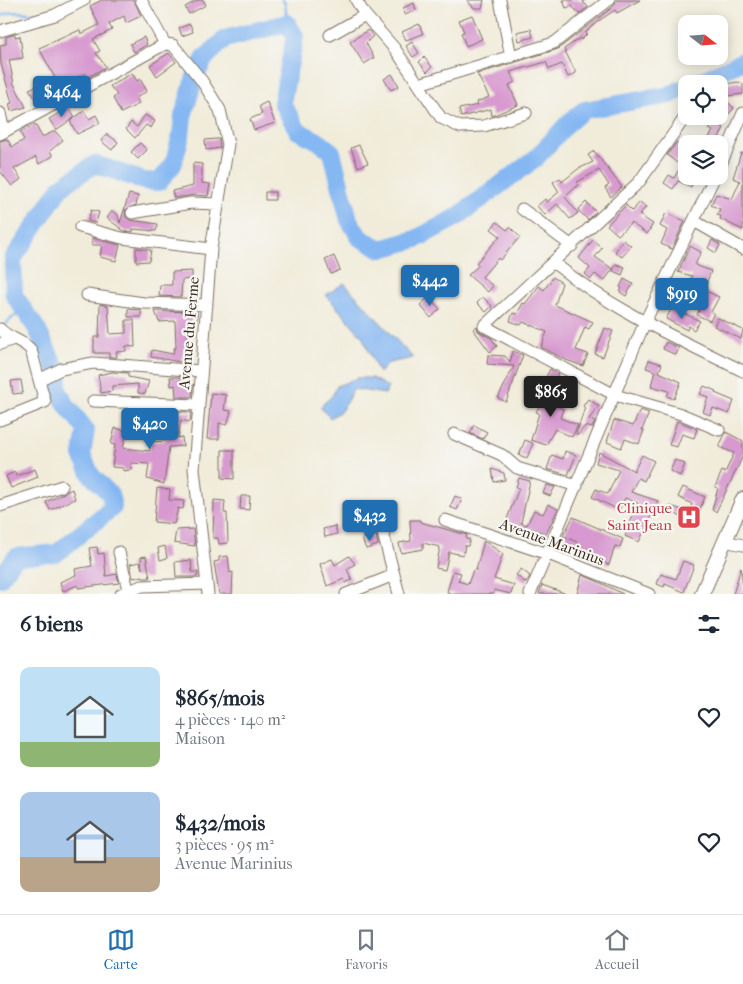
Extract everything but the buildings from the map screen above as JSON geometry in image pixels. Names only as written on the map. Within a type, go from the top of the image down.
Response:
[{"type":"main road","points":[[702,594],[743,500]]},
{"type":"street","points":[[0,30],[55,15],[84,0]]},
{"type":"street","points":[[0,113],[2,133],[165,44],[141,0]]},
{"type":"street","points":[[356,0],[365,15],[395,49],[441,118],[460,127],[484,126],[526,113]]},
{"type":"street","points":[[500,0],[511,58]]},
{"type":"street","points":[[419,84],[511,58],[554,43],[609,0]]},
{"type":"street","points":[[330,35],[365,15]]},
{"type":"street","name":"Avenue du Ferme","points":[[165,44],[172,45],[202,81],[220,110],[228,144],[211,249],[194,470],[208,589]]},
{"type":"street","points":[[728,154],[739,135],[743,113]]},
{"type":"street","points":[[680,125],[639,182],[484,326],[615,395],[681,414],[719,430]]},
{"type":"street","points":[[530,594],[645,322],[711,185]]},
{"type":"street","points":[[132,213],[191,203],[218,204]]},
{"type":"street","points":[[522,209],[572,246]]},
{"type":"street","points":[[694,221],[743,249]]},
{"type":"street","points":[[80,227],[122,238],[211,249]]},
{"type":"street","points":[[554,263],[578,282],[645,322],[743,371]]},
{"type":"street","points":[[87,296],[144,303],[207,305]]},
{"type":"street","points":[[0,420],[45,402],[42,378],[31,350],[25,343],[14,339],[1,330]]},
{"type":"street","points":[[0,344],[14,339]]},
{"type":"street","points":[[42,378],[61,369],[92,363],[201,370]]},
{"type":"street","points":[[93,401],[198,405]]},
{"type":"street","points":[[454,434],[502,455],[517,468],[577,486]]},
{"type":"street","points":[[0,506],[62,486]]},
{"type":"street","name":"Avenue Marinius","points":[[445,520],[548,554],[649,594]]},
{"type":"street","points":[[383,532],[399,594]]},
{"type":"street","points":[[724,541],[743,545]]},
{"type":"street","points":[[119,552],[126,593],[142,586],[208,589]]},
{"type":"street","points":[[346,594],[394,575]]},
{"type":"water","points":[[344,283],[413,358],[389,363],[379,373],[362,336],[326,295]]},
{"type":"water","points":[[357,378],[372,378],[388,387],[385,394],[354,389],[341,411],[330,418],[320,407],[332,396],[337,386]]},
{"type":"waterway","points":[[282,0],[285,3],[287,23]]},
{"type":"waterway","points":[[0,17],[14,12],[41,15]]},
{"type":"waterway","points":[[0,578],[16,557],[57,553],[113,507],[110,494],[91,475],[82,455],[86,430],[67,406],[57,388],[59,375],[37,329],[14,295],[13,259],[61,187],[95,164],[144,181],[159,182],[173,165],[181,135],[183,116],[195,77],[205,58],[225,39],[287,23],[295,36],[282,103],[298,131],[318,141],[332,152],[349,220],[360,238],[381,249],[416,239],[457,217],[536,158],[569,122],[584,110],[670,95],[678,91]]},
{"type":"waterway","points":[[713,75],[743,61]]},
{"type":"waterway","points":[[2,328],[14,316],[27,314]]},
{"type":"place","name":"Clinique Saint Jean","points":[[689,517]]}]
